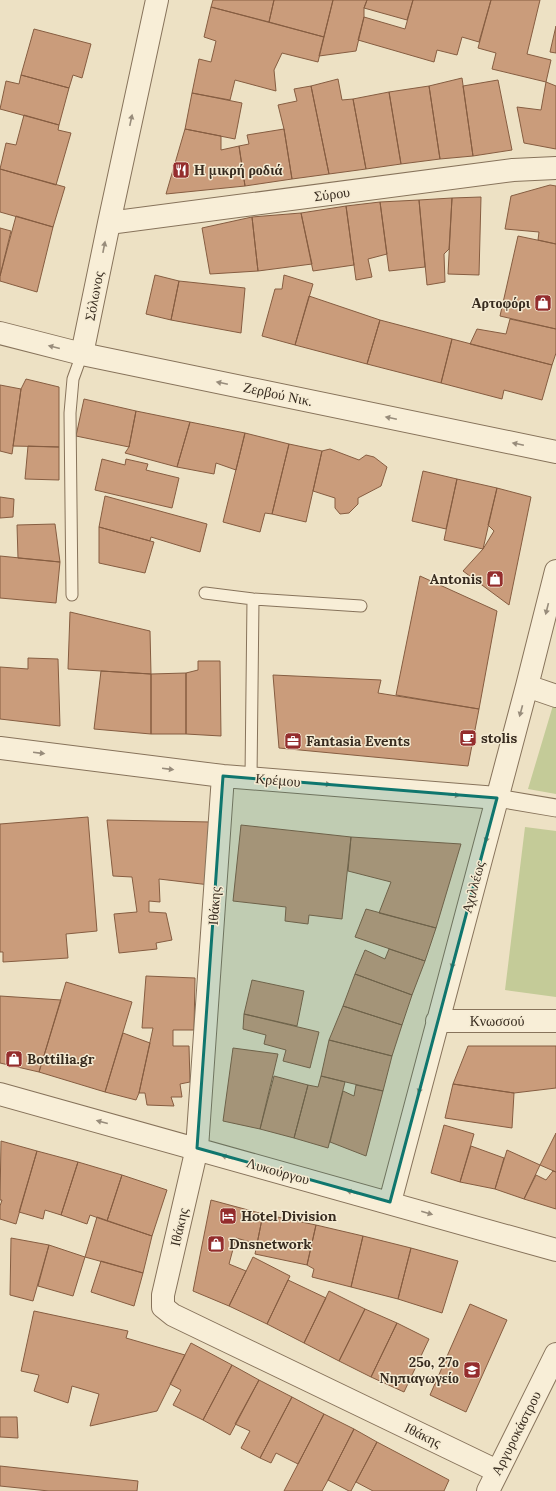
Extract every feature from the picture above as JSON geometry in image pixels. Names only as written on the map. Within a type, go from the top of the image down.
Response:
[{"type":"street","name":"Σόλωνος","points":[[82,354],[157,0]]},
{"type":"street","name":"Σύρου","points":[[109,223],[513,170],[556,168]]},
{"type":"street","name":"Ζερβού Νικ.","points":[[0,333],[82,354],[556,452]]},
{"type":"street","name":"Αχιλλέως","points":[[390,1202],[527,686],[556,571]]},
{"type":"street","points":[[527,686],[556,696]]},
{"type":"street","name":"Κρέμου","points":[[0,748],[223,776],[497,798],[556,808]]},
{"type":"street","name":"Ιθάκης","points":[[223,776],[197,1148],[163,1295],[163,1307],[173,1315],[497,1470]]},
{"type":"street","name":"Κνωσσού","points":[[437,1021],[556,1021]]},
{"type":"street","name":"Λυκούργου","points":[[0,1094],[390,1202],[556,1250]]},
{"type":"street","name":"Αργυροκάστρου","points":[[488,1491],[497,1470],[556,1354]]},
{"type":"lane","name":"Σόλωνος","points":[[72,595],[70,413],[73,379],[82,354]]},
{"type":"lane","points":[[205,593],[254,599],[362,606]]},
{"type":"lane","points":[[251,778],[254,599]]},
{"type":"highlighted area","points":[[223,776],[497,798],[390,1202],[197,1148]]},
{"type":"green space","points":[[554,702],[556,703],[556,794],[528,789]]},
{"type":"green space","points":[[525,827],[556,831],[556,997],[505,990]]},
{"type":"building","points":[[213,0],[274,0],[269,22],[211,7]]},
{"type":"building","points":[[274,0],[333,0],[324,37],[269,22]]},
{"type":"building","points":[[333,0],[367,0],[364,8],[364,17],[356,51],[319,56]]},
{"type":"building","points":[[367,0],[413,0],[407,20],[364,8]]},
{"type":"building","points":[[413,0],[491,0],[479,42],[462,37],[457,55],[437,50],[434,62],[358,40],[364,17],[405,29]]},
{"type":"building","points":[[491,0],[540,0],[527,54],[551,60],[546,82],[492,69],[496,53],[478,48]]},
{"type":"building","points":[[211,7],[324,37],[318,62],[282,53],[274,70],[276,91],[235,80],[230,100],[192,93],[199,59],[211,62],[216,41],[204,37]]},
{"type":"building","points":[[556,26],[556,53],[550,52]]},
{"type":"building","points":[[34,29],[91,44],[82,78],[73,75],[69,88],[21,75]]},
{"type":"building","points":[[21,75],[69,88],[59,125],[0,109],[6,81],[19,84]]},
{"type":"building","points":[[462,78],[473,156],[440,159],[429,86]]},
{"type":"building","points":[[338,79],[342,100],[353,99],[366,169],[329,174],[311,86]]},
{"type":"building","points":[[498,80],[512,150],[473,156],[463,86]]},
{"type":"building","points":[[546,82],[556,86],[556,149],[524,143],[517,107],[541,110]]},
{"type":"building","points":[[311,86],[329,174],[292,179],[284,129],[278,105],[297,101],[294,89]]},
{"type":"building","points":[[429,86],[440,159],[401,164],[389,92]]},
{"type":"building","points":[[389,92],[401,164],[366,169],[353,99]]},
{"type":"building","points":[[192,93],[242,103],[235,139],[185,129]]},
{"type":"building","points":[[24,115],[59,125],[58,130],[71,133],[56,185],[0,169],[6,143],[16,145]]},
{"type":"building","points":[[185,129],[221,136],[221,150],[239,146],[245,186],[166,194]]},
{"type":"building","points":[[284,129],[292,179],[245,186],[239,146],[249,144],[247,135]]},
{"type":"building","points":[[0,169],[65,187],[53,227],[0,212]]},
{"type":"building","points":[[550,185],[556,186],[556,244],[538,240],[539,232],[505,229],[511,196]]},
{"type":"building","points":[[481,197],[479,275],[448,274],[452,198]]},
{"type":"building","points":[[452,198],[449,249],[444,254],[445,282],[427,285],[419,200]]},
{"type":"building","points":[[419,200],[425,267],[389,271],[380,202]]},
{"type":"building","points":[[380,202],[387,254],[368,259],[372,277],[356,280],[346,206]]},
{"type":"building","points":[[346,206],[354,265],[313,271],[301,213]]},
{"type":"building","points":[[301,213],[312,264],[258,271],[252,217]]},
{"type":"building","points":[[16,216],[53,227],[37,292],[0,281]]},
{"type":"building","points":[[252,217],[258,271],[210,274],[202,228]]},
{"type":"building","points":[[0,228],[11,231],[0,276]]},
{"type":"building","points":[[518,236],[556,244],[556,329],[500,316]]},
{"type":"building","points":[[155,275],[179,281],[171,320],[146,314]]},
{"type":"building","points":[[284,275],[313,284],[295,345],[262,336],[275,289],[282,289]]},
{"type":"building","points":[[179,281],[245,288],[241,333],[171,320]]},
{"type":"building","points":[[309,296],[380,320],[367,364],[295,345]]},
{"type":"building","points":[[510,319],[556,329],[556,353],[552,365],[470,344],[477,329],[506,334]]},
{"type":"building","points":[[380,320],[452,339],[441,383],[367,364]]},
{"type":"building","points":[[452,339],[552,365],[542,400],[504,390],[502,399],[441,383]]},
{"type":"building","points":[[26,379],[59,387],[59,447],[13,446],[21,389]]},
{"type":"building","points":[[0,385],[21,389],[12,454],[0,451]]},
{"type":"building","points":[[84,399],[136,411],[129,447],[76,436]]},
{"type":"building","points":[[136,411],[190,422],[177,467],[125,453],[129,447]]},
{"type":"building","points":[[190,422],[245,433],[236,470],[216,463],[214,474],[177,467]]},
{"type":"building","points":[[245,433],[289,444],[272,514],[265,513],[260,532],[223,522]]},
{"type":"building","points":[[289,444],[322,451],[306,522],[272,514]]},
{"type":"building","points":[[28,446],[59,447],[59,480],[25,479]]},
{"type":"building","points":[[330,449],[359,460],[366,455],[374,457],[387,467],[381,486],[358,498],[358,504],[349,513],[340,514],[335,508],[335,498],[313,491],[322,451]]},
{"type":"building","points":[[102,459],[125,465],[126,459],[148,464],[146,470],[179,478],[172,508],[95,490]]},
{"type":"building","points":[[423,471],[457,479],[446,529],[412,521]]},
{"type":"building","points":[[457,479],[497,488],[483,549],[444,540]]},
{"type":"building","points":[[497,488],[531,497],[509,605],[463,571],[483,549],[494,531],[488,525]]},
{"type":"building","points":[[105,496],[207,524],[200,552],[151,537],[150,541],[99,527]]},
{"type":"building","points":[[0,497],[14,499],[13,517],[0,518]]},
{"type":"building","points":[[55,524],[60,562],[18,558],[17,525]]},
{"type":"building","points":[[99,527],[154,542],[145,573],[99,563]]},
{"type":"building","points":[[0,556],[60,562],[56,603],[0,598]]},
{"type":"building","points":[[420,576],[497,611],[479,709],[396,695]]},
{"type":"building","points":[[70,612],[150,631],[151,674],[68,669]]},
{"type":"building","points":[[28,658],[58,659],[60,726],[0,719],[0,667],[28,669]]},
{"type":"building","points":[[198,661],[220,661],[221,736],[186,734],[186,673],[198,670]]},
{"type":"building","points":[[101,671],[151,674],[151,734],[94,729]]},
{"type":"building","points":[[186,673],[186,734],[151,734],[151,674]]},
{"type":"building","points":[[273,675],[381,680],[378,693],[479,709],[468,766],[279,748]]},
{"type":"building","points":[[88,817],[97,931],[66,934],[68,958],[3,962],[3,952],[0,952],[0,824]]},
{"type":"building","points":[[107,820],[210,822],[210,885],[159,879],[160,902],[149,901],[149,912],[166,913],[172,940],[156,943],[157,949],[119,953],[114,914],[137,912],[132,877],[113,876]]},
{"type":"building","points":[[241,825],[351,837],[342,919],[309,915],[308,924],[285,921],[286,907],[233,901]]},
{"type":"building","points":[[351,837],[461,844],[436,928],[379,913],[391,882],[348,871]]},
{"type":"building","points":[[366,909],[436,928],[425,961],[355,937]]},
{"type":"building","points":[[389,949],[425,961],[412,995],[355,974],[365,950],[385,959]]},
{"type":"building","points":[[355,974],[412,995],[402,1025],[343,1006]]},
{"type":"building","points":[[146,976],[195,978],[194,1030],[173,1030],[173,1046],[189,1046],[190,1082],[180,1084],[182,1097],[171,1097],[174,1106],[147,1105],[145,1093],[139,1093],[153,1028],[142,1028]]},
{"type":"building","points":[[252,980],[304,991],[297,1026],[244,1014]]},
{"type":"building","points":[[66,982],[132,1002],[105,1092],[39,1072]]},
{"type":"building","points":[[0,996],[61,1000],[39,1072],[0,1063]]},
{"type":"building","points":[[343,1006],[402,1025],[392,1056],[329,1040]]},
{"type":"building","points":[[244,1014],[319,1032],[310,1068],[283,1061],[286,1050],[264,1044],[266,1035],[243,1029]]},
{"type":"building","points":[[123,1033],[150,1043],[139,1093],[136,1100],[105,1092]]},
{"type":"building","points":[[329,1040],[392,1056],[383,1091],[321,1076]]},
{"type":"building","points":[[468,1046],[556,1046],[556,1088],[514,1093],[453,1084]]},
{"type":"building","points":[[233,1048],[278,1054],[260,1129],[223,1121]]},
{"type":"building","points":[[274,1076],[308,1085],[294,1138],[260,1129]]},
{"type":"building","points":[[321,1076],[345,1082],[328,1148],[294,1138],[308,1085],[318,1087]]},
{"type":"building","points":[[453,1084],[514,1093],[512,1128],[445,1118]]},
{"type":"building","points":[[356,1085],[383,1091],[366,1156],[330,1142],[343,1091],[354,1096]]},
{"type":"building","points":[[444,1125],[474,1134],[460,1182],[431,1173]]},
{"type":"building","points":[[556,1133],[556,1172],[540,1165]]},
{"type":"building","points":[[1,1141],[37,1151],[16,1224],[0,1219],[0,1206],[2,1200],[0,1200]]},
{"type":"building","points":[[471,1146],[504,1158],[495,1189],[460,1182]]},
{"type":"building","points":[[507,1150],[540,1165],[524,1199],[495,1189]]},
{"type":"building","points":[[37,1151],[78,1162],[61,1215],[45,1210],[43,1219],[19,1212]]},
{"type":"building","points":[[78,1162],[122,1175],[107,1221],[90,1215],[87,1224],[61,1215]]},
{"type":"building","points":[[553,1171],[556,1172],[556,1209],[524,1199],[536,1175],[546,1180]]},
{"type":"building","points":[[122,1175],[167,1190],[152,1236],[107,1221]]},
{"type":"building","points":[[211,1200],[263,1214],[257,1244],[236,1238],[229,1264],[246,1271],[229,1306],[193,1291]]},
{"type":"building","points":[[263,1214],[316,1225],[307,1265],[255,1254]]},
{"type":"building","points":[[97,1217],[152,1236],[143,1273],[85,1257]]},
{"type":"building","points":[[316,1225],[363,1236],[351,1287],[312,1277],[314,1269],[307,1265]]},
{"type":"building","points":[[363,1236],[411,1248],[398,1299],[351,1287]]},
{"type":"building","points":[[11,1238],[49,1245],[33,1301],[10,1295]]},
{"type":"building","points":[[49,1245],[85,1257],[73,1296],[38,1286]]},
{"type":"building","points":[[411,1248],[458,1261],[442,1313],[398,1299]]},
{"type":"building","points":[[253,1257],[290,1276],[267,1324],[229,1306]]},
{"type":"building","points":[[101,1261],[143,1273],[134,1306],[91,1292]]},
{"type":"building","points":[[288,1280],[326,1298],[304,1343],[267,1324]]},
{"type":"building","points":[[329,1291],[365,1309],[339,1361],[304,1343]]},
{"type":"building","points":[[470,1304],[507,1320],[466,1412],[430,1395]]},
{"type":"building","points":[[365,1309],[397,1323],[371,1377],[339,1361]]},
{"type":"building","points":[[34,1311],[128,1331],[126,1338],[185,1355],[157,1411],[90,1426],[99,1394],[72,1386],[68,1403],[34,1391],[39,1375],[21,1371]]},
{"type":"building","points":[[397,1323],[429,1339],[404,1392],[371,1377]]},
{"type":"building","points":[[191,1343],[232,1365],[203,1420],[173,1405],[181,1390],[170,1384]]},
{"type":"building","points":[[232,1365],[259,1380],[230,1435],[203,1420]]},
{"type":"building","points":[[259,1380],[292,1397],[260,1458],[241,1448],[250,1431],[235,1424]]},
{"type":"building","points":[[292,1397],[324,1414],[298,1464],[276,1453],[271,1463],[260,1458]]},
{"type":"building","points":[[324,1414],[354,1429],[328,1480],[322,1491],[284,1491]]},
{"type":"building","points":[[0,1417],[17,1417],[18,1438],[0,1437]]},
{"type":"building","points":[[354,1429],[377,1442],[351,1491],[349,1491],[328,1480]]},
{"type":"building","points":[[377,1442],[449,1480],[444,1491],[373,1491],[356,1482]]},
{"type":"building","points":[[0,1466],[138,1481],[137,1491],[49,1491],[0,1486]]},
{"type":"place","name":"Η μικρή ροδιά","points":[[181,170]]},
{"type":"place","name":"Αρτοφόρι","points":[[543,303]]},
{"type":"place","name":"Antonis","points":[[495,579]]},
{"type":"place","name":"stolis","points":[[468,738]]},
{"type":"place","name":"Fantasia Events","points":[[293,741]]},
{"type":"place","name":"Bottilia.gr","points":[[14,1059]]},
{"type":"place","name":"Hotel Division","points":[[228,1216]]},
{"type":"place","name":"Dnsnetwork","points":[[216,1244]]},
{"type":"place","name":"25ο, 27ο Νηπιαγωγείο","points":[[472,1370]]}]
